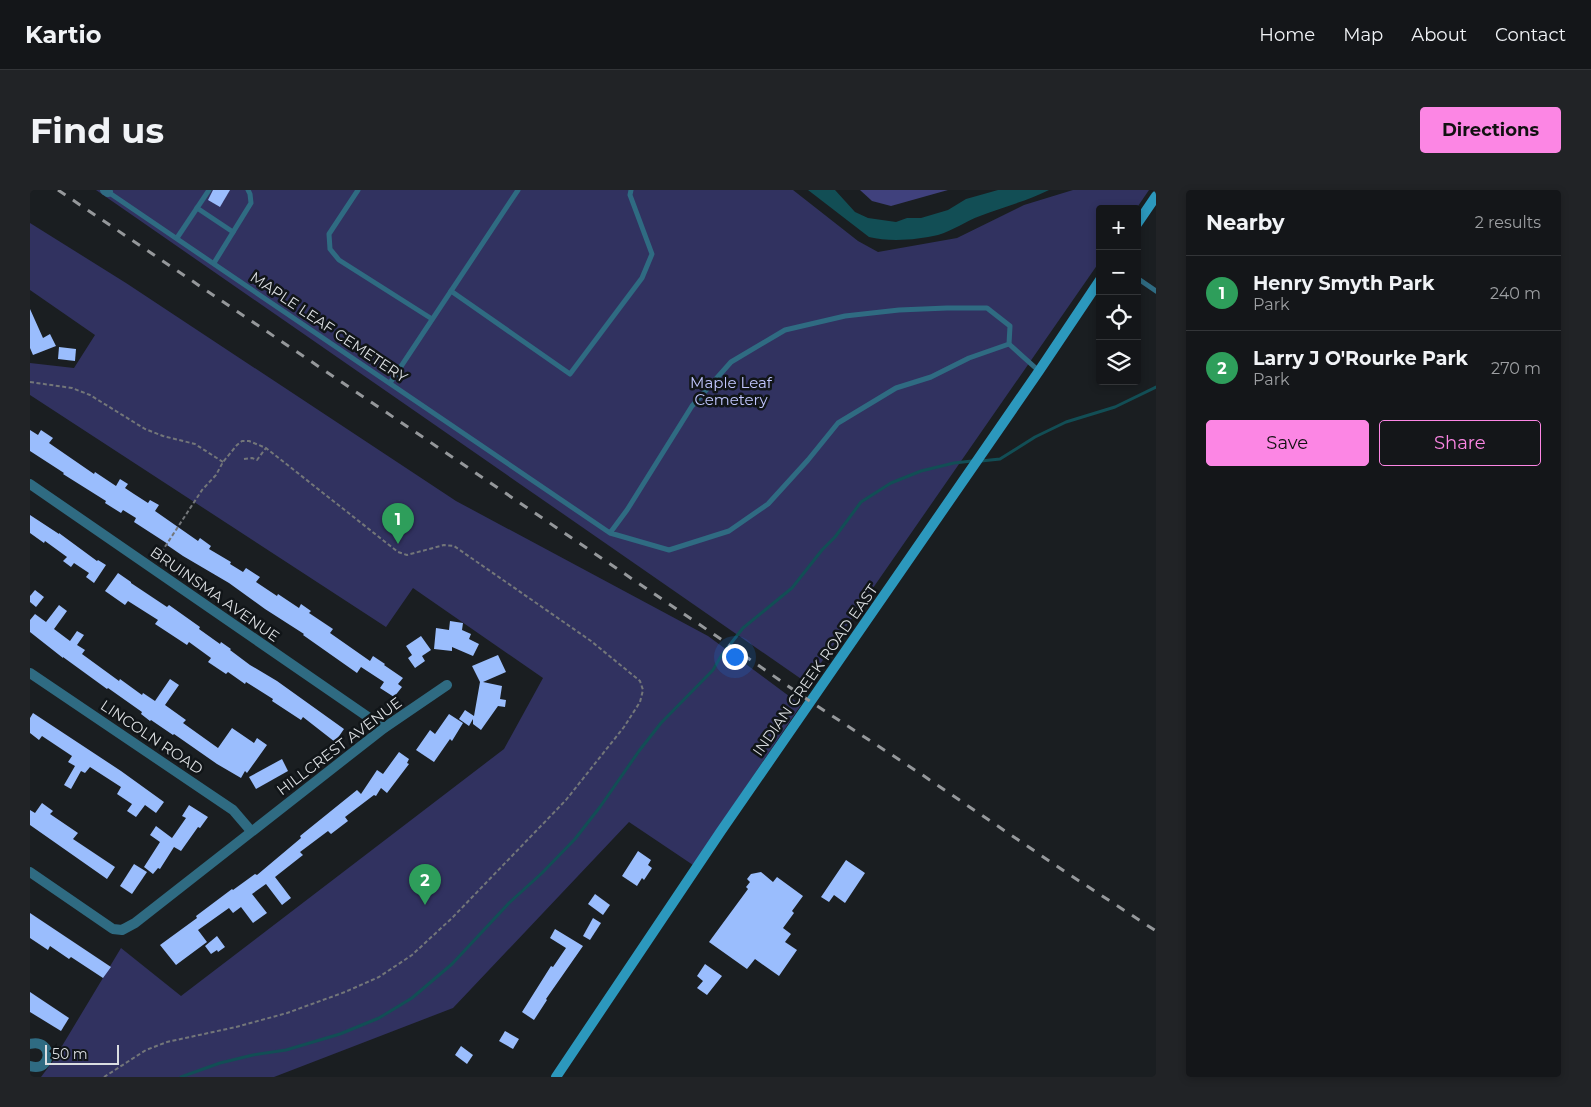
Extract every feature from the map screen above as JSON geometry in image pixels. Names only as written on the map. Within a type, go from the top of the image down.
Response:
[{"type":"main road","points":[[1141,218],[1156,196]]},
{"type":"main road","name":"INDIAN CREEK ROAD EAST","points":[[556,1077],[727,823],[1096,286]]},
{"type":"street","name":"BRUINSMA AVENUE","points":[[30,484],[384,728]]},
{"type":"street","name":"LINCOLN ROAD","points":[[30,673],[233,810],[251,832]]},
{"type":"street","name":"HILLCREST AVENUE","points":[[30,872],[113,929],[122,930],[135,923],[384,728],[447,685]]},
{"type":"street","points":[[30,1044],[35,1042],[42,1045],[48,1055],[42,1066],[34,1068],[30,1066]]},
{"type":"lane","points":[[177,238],[209,190]]},
{"type":"lane","points":[[214,263],[251,203],[248,190]]},
{"type":"lane","points":[[358,190],[328,234],[330,249],[339,260],[432,319]]},
{"type":"lane","points":[[390,383],[518,190]]},
{"type":"lane","points":[[451,291],[570,374],[642,278],[652,254],[630,195],[631,190]]},
{"type":"lane","name":"MAPLE LEAF CEMETERY","points":[[107,191],[610,533],[668,550],[729,531],[768,504],[838,423],[896,388],[931,377],[969,358],[1009,344]]},
{"type":"lane","points":[[197,208],[233,232]]},
{"type":"lane","points":[[1141,281],[1156,291]]},
{"type":"lane","points":[[610,533],[627,510],[692,406],[731,362],[785,330],[845,316],[881,312],[947,308],[987,308],[1010,326],[1009,344],[1039,371]]},
{"type":"path","points":[[30,382],[72,388],[90,395],[145,429],[163,436],[195,444],[224,462]]},
{"type":"path","points":[[104,1077],[146,1050],[167,1042],[270,1018],[345,992],[379,977],[412,955],[452,918],[566,800],[624,727],[640,702],[643,690],[640,681],[590,641],[454,546],[444,544],[407,555],[398,552],[266,448],[249,441],[242,441],[236,445],[216,474],[202,490],[151,568]]},
{"type":"path","points":[[244,459],[252,458],[257,460],[266,448]]},
{"type":"green space","name":"Maple Leaf Cemetery","points":[[96,190],[793,190],[858,241],[878,252],[957,238],[1024,205],[1073,190],[1149,190],[1139,205],[1096,205],[1096,267],[807,683]]},
{"type":"green space","points":[[30,223],[126,283],[456,501],[708,636],[801,705],[693,865],[629,822],[453,1008],[274,1077],[41,1077],[53,1061],[121,948],[181,996],[504,749],[543,678],[413,588],[386,627],[30,395],[30,363],[74,368],[95,335],[30,290]]},
{"type":"shaded area","points":[[860,190],[948,190],[891,206],[872,201]]},
{"type":"water","points":[[808,190],[835,190],[855,212],[868,218],[896,222],[907,218],[921,218],[948,210],[966,199],[998,190],[1049,190],[975,218],[938,235],[894,240],[869,237]]},
{"type":"building","points":[[213,190],[230,190],[220,207],[208,200]]},
{"type":"building","points":[[30,309],[43,338],[50,334],[56,346],[33,355],[30,348]]},
{"type":"building","points":[[59,347],[76,349],[75,361],[58,359]]},
{"type":"building","points":[[30,430],[38,435],[41,430],[53,438],[49,443],[94,474],[95,472],[116,486],[120,479],[128,484],[125,488],[148,503],[150,500],[159,505],[155,511],[198,541],[200,538],[211,546],[209,549],[231,562],[230,564],[243,572],[246,568],[260,577],[256,582],[277,596],[278,594],[299,608],[301,604],[311,611],[309,613],[333,629],[330,633],[370,661],[373,656],[385,664],[403,678],[398,684],[402,687],[394,697],[380,688],[384,682],[361,667],[357,673],[229,583],[183,556],[134,522],[136,518],[123,510],[121,513],[105,503],[106,501],[63,474],[30,451]]},
{"type":"building","points":[[30,515],[59,533],[97,561],[106,565],[94,583],[86,577],[89,573],[74,563],[71,567],[63,561],[67,557],[30,533]]},
{"type":"building","points":[[118,573],[167,607],[169,605],[220,644],[221,642],[250,665],[277,681],[344,729],[335,742],[303,717],[301,720],[246,682],[245,684],[228,672],[226,674],[208,662],[211,658],[189,642],[187,645],[155,624],[158,620],[128,601],[125,605],[105,591]]},
{"type":"building","points":[[35,590],[44,597],[36,607],[30,602],[30,596]]},
{"type":"building","points":[[59,605],[67,611],[54,629],[70,641],[77,631],[84,635],[77,645],[85,650],[82,654],[119,681],[120,679],[142,695],[143,693],[155,701],[170,679],[179,685],[165,705],[186,720],[183,723],[218,748],[232,728],[254,743],[257,738],[267,745],[247,773],[245,771],[241,778],[174,734],[150,721],[141,714],[142,712],[63,658],[30,632],[30,620],[35,614],[46,622]]},
{"type":"building","points":[[450,621],[463,623],[462,630],[471,634],[469,639],[479,644],[473,656],[452,647],[452,651],[434,649],[436,628],[449,630]]},
{"type":"building","points":[[421,636],[431,650],[422,656],[425,661],[415,668],[408,658],[412,655],[406,646]]},
{"type":"building","points":[[498,655],[506,672],[483,682],[502,686],[500,699],[506,700],[505,707],[498,706],[481,730],[473,724],[473,719],[469,726],[459,719],[465,710],[474,716],[480,682],[472,666]]},
{"type":"building","points":[[33,713],[164,802],[156,813],[145,805],[136,817],[127,811],[132,804],[117,794],[121,787],[90,767],[85,773],[81,771],[71,789],[64,785],[75,766],[68,762],[72,756],[42,736],[39,740],[30,733],[30,718]]},
{"type":"building","points":[[449,714],[463,723],[452,741],[450,739],[434,762],[416,750],[430,730],[435,734]]},
{"type":"building","points":[[399,752],[409,759],[407,763],[409,764],[387,793],[381,788],[376,796],[374,795],[345,817],[348,821],[331,834],[328,831],[300,852],[303,855],[275,877],[291,898],[282,905],[266,884],[252,894],[267,913],[253,923],[241,907],[233,913],[229,908],[198,930],[207,942],[176,965],[160,945],[232,889],[255,874],[257,875],[301,838],[300,836],[357,790],[361,794],[377,770],[383,774]]},
{"type":"building","points":[[282,759],[288,771],[256,789],[249,777]]},
{"type":"building","points":[[42,803],[53,811],[50,814],[78,833],[73,839],[115,867],[107,879],[30,825],[30,810],[35,813]]},
{"type":"building","points":[[189,805],[208,817],[200,828],[198,827],[181,851],[174,847],[160,869],[158,868],[153,874],[144,867],[160,842],[150,835],[156,826],[172,838],[186,818],[182,816]]},
{"type":"building","points":[[638,851],[651,860],[648,865],[652,868],[644,880],[642,878],[637,886],[622,876]]},
{"type":"building","points":[[846,860],[865,873],[845,903],[834,895],[829,902],[821,897]]},
{"type":"building","points":[[134,864],[147,872],[132,894],[120,886]]},
{"type":"building","points":[[761,872],[773,882],[777,877],[803,896],[783,928],[791,934],[785,942],[797,950],[779,976],[755,959],[747,969],[709,942],[748,889],[746,887],[750,882],[747,879],[751,874]]},
{"type":"building","points":[[595,894],[610,905],[603,915],[588,904]]},
{"type":"building","points":[[30,913],[111,967],[103,978],[71,957],[69,959],[50,946],[48,950],[30,938]]},
{"type":"building","points":[[593,918],[601,923],[590,940],[583,936]]},
{"type":"building","points":[[555,929],[583,946],[546,999],[534,1020],[522,1012],[551,966],[553,967],[566,948],[550,938]]},
{"type":"building","points":[[217,936],[225,947],[211,954],[205,946]]},
{"type":"building","points":[[705,964],[722,976],[707,995],[697,988],[703,981],[697,976]]},
{"type":"building","points":[[30,992],[69,1018],[61,1031],[30,1012]]},
{"type":"building","points":[[505,1031],[519,1039],[513,1049],[499,1041]]},
{"type":"building","points":[[461,1046],[473,1055],[467,1064],[455,1055]]},
{"type":"waterway","points":[[981,461],[1000,459],[1035,437],[1066,422],[1115,407],[1156,387]]},
{"type":"waterway","points":[[181,1077],[220,1063],[286,1050],[340,1034],[379,1018],[412,998],[452,964],[509,903],[575,839],[661,723],[713,670],[721,656],[743,628],[792,588],[822,550],[835,537],[861,502],[891,483],[921,471],[954,463],[972,461]]},
{"type":"railway","points":[[58,190],[811,702],[1156,931]]},
{"type":"place","name":"Henry Smyth Park","points":[[398,544]]},
{"type":"place","name":"Larry J O'Rourke Park","points":[[425,905]]}]
